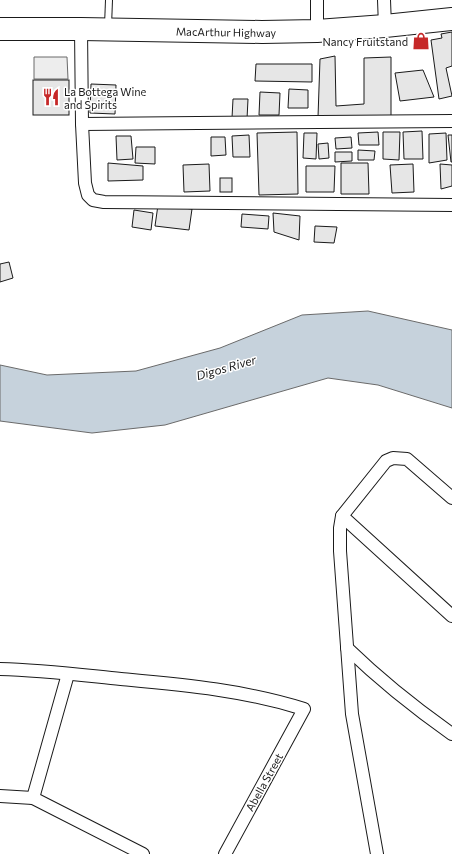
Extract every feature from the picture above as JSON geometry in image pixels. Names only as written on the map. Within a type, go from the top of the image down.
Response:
[{"type":"highway","name":"MacArthur Highway","points":[[0,29],[107,29],[262,32],[317,31],[452,19]]},
{"type":"street","points":[[317,0],[317,31]]},
{"type":"street","points":[[384,0],[385,26]]},
{"type":"street","points":[[81,29],[82,124],[85,183],[90,198],[96,201],[452,205]]},
{"type":"street","points":[[82,124],[452,121]]},
{"type":"street","points":[[377,854],[352,714],[340,551],[340,528],[342,516],[386,461],[393,458],[407,459],[452,498]]},
{"type":"street","points":[[342,516],[452,616]]},
{"type":"street","points":[[347,648],[359,660],[422,713],[452,734]]},
{"type":"street","points":[[0,669],[41,670],[68,674],[33,798]]},
{"type":"street","name":"Abella Street","points":[[68,674],[224,690],[273,700],[304,710],[225,854]]},
{"type":"street","points":[[0,796],[33,798],[143,854]]},
{"type":"lane","points":[[107,29],[109,0]]},
{"type":"shaded area","points":[[34,57],[67,57],[68,79],[34,79]]},
{"type":"water","name":"Digos River","points":[[368,311],[452,330],[452,408],[378,385],[328,378],[165,425],[92,433],[0,421],[0,365],[47,375],[136,371],[220,348],[302,315]]},
{"type":"building","points":[[452,32],[452,66],[446,68],[452,96],[439,99],[431,40],[442,38],[441,34]]},
{"type":"building","points":[[335,56],[336,106],[364,104],[364,58],[391,57],[391,116],[318,117],[320,59]]},
{"type":"building","points":[[256,64],[312,64],[312,82],[255,81]]},
{"type":"building","points":[[423,70],[434,97],[400,101],[395,73]]},
{"type":"building","name":"La Bottega Wine and Spirits","points":[[33,80],[69,80],[69,115],[33,115]]},
{"type":"building","points":[[91,84],[116,85],[115,114],[90,113]]},
{"type":"building","points":[[289,89],[308,90],[308,108],[288,108]]},
{"type":"building","points":[[260,92],[280,93],[279,115],[259,115]]},
{"type":"building","points":[[233,99],[248,99],[247,119],[232,118]]},
{"type":"building","points":[[422,131],[423,159],[404,159],[403,132]]},
{"type":"building","points":[[297,132],[298,194],[259,195],[257,133]]},
{"type":"building","points":[[378,132],[379,145],[359,145],[358,133]]},
{"type":"building","points":[[383,132],[400,132],[399,160],[383,159]]},
{"type":"building","points":[[304,133],[317,133],[316,159],[303,158]]},
{"type":"building","points":[[446,133],[447,160],[429,163],[429,134]]},
{"type":"building","points":[[249,135],[250,157],[233,157],[232,136]]},
{"type":"building","points":[[448,135],[452,135],[452,162],[451,162]]},
{"type":"building","points":[[116,136],[131,136],[133,159],[117,160]]},
{"type":"building","points":[[211,137],[225,137],[226,155],[211,156]]},
{"type":"building","points":[[351,137],[352,148],[336,149],[335,138]]},
{"type":"building","points":[[328,143],[329,158],[319,159],[318,144]]},
{"type":"building","points":[[136,147],[155,147],[155,164],[135,163]]},
{"type":"building","points":[[358,150],[375,151],[374,160],[358,160]]},
{"type":"building","points":[[335,152],[352,152],[352,161],[335,162]]},
{"type":"building","points":[[108,163],[143,166],[143,180],[108,181]]},
{"type":"building","points":[[341,163],[368,163],[369,194],[341,194]]},
{"type":"building","points":[[209,164],[210,191],[184,192],[183,165]]},
{"type":"building","points":[[413,164],[414,192],[392,193],[390,165]]},
{"type":"building","points":[[440,164],[452,165],[452,186],[441,189]]},
{"type":"building","points":[[306,166],[335,166],[334,192],[306,192]]},
{"type":"building","points":[[220,178],[232,178],[232,192],[220,192]]},
{"type":"building","points":[[158,205],[192,209],[189,230],[155,226]]},
{"type":"building","points":[[134,210],[153,213],[151,230],[132,227]]},
{"type":"building","points":[[273,213],[300,216],[299,240],[274,232]]},
{"type":"building","points":[[242,214],[269,216],[268,229],[241,227]]},
{"type":"building","points":[[315,226],[337,227],[334,243],[314,242]]},
{"type":"building","points":[[9,262],[13,278],[0,282],[0,264]]},
{"type":"place","name":"Nancy Fruitstand","points":[[421,41]]},
{"type":"place","name":"La Bottega Wine and Spirits","points":[[51,97]]}]
